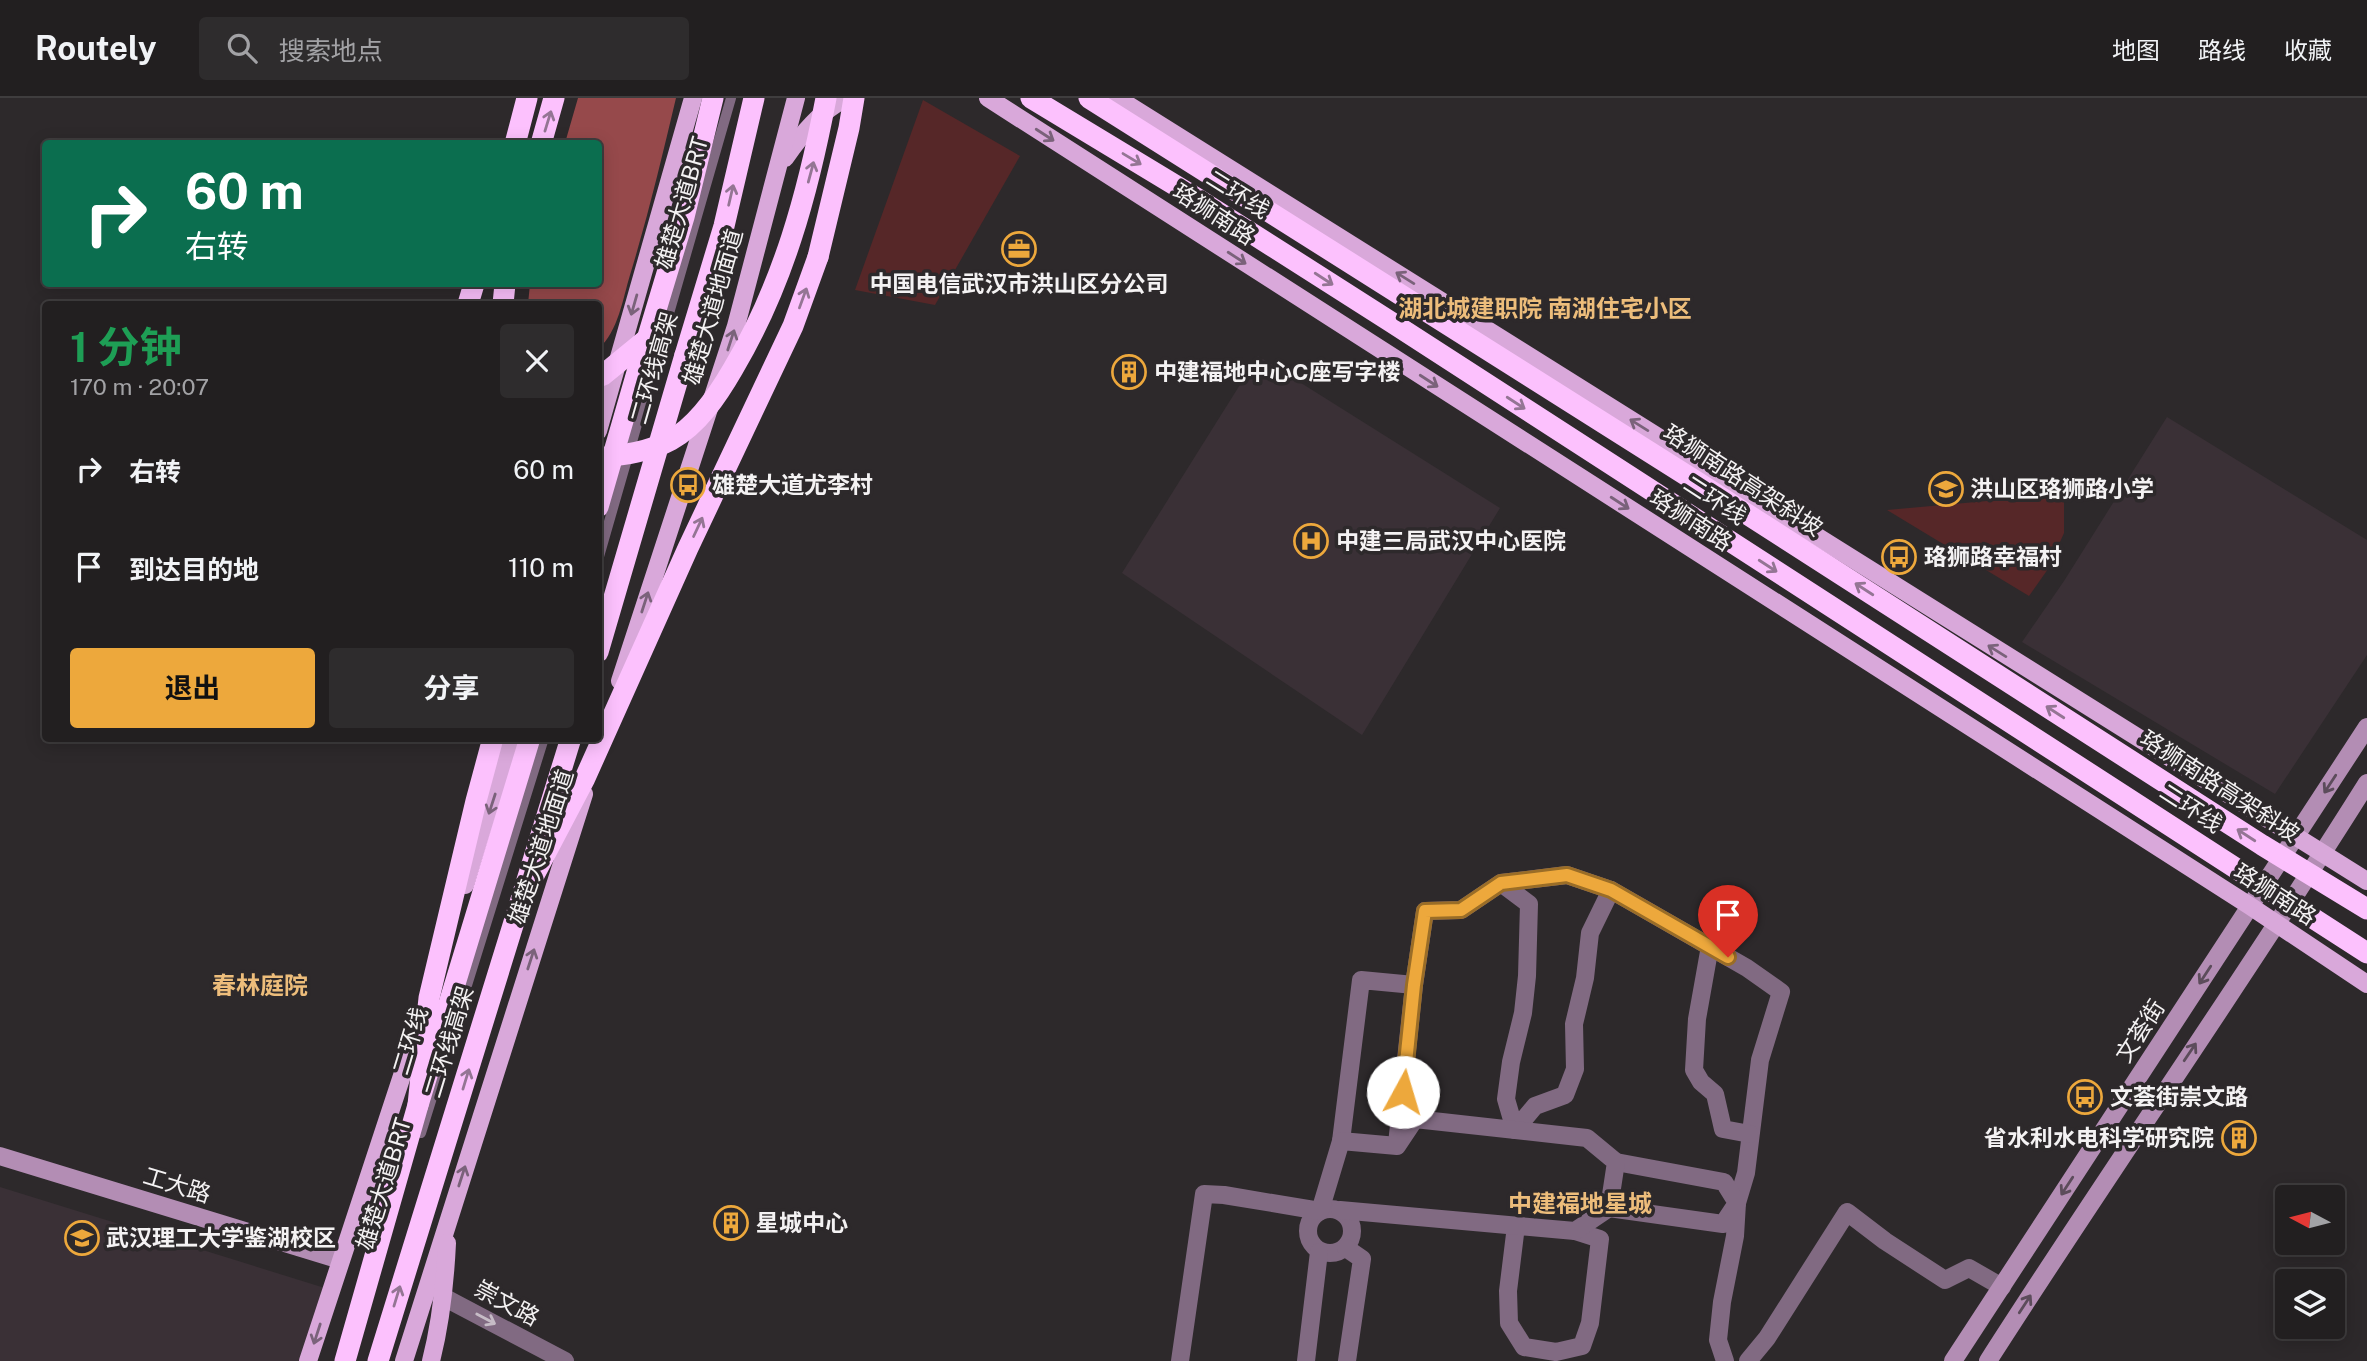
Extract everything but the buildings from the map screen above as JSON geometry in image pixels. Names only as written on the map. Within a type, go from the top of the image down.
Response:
[{"type":"highway","points":[[516,140],[527,98]]},
{"type":"highway","points":[[542,140],[554,98]]},
{"type":"highway","points":[[602,493],[684,217],[713,98]]},
{"type":"highway","name":"二环线高架","points":[[602,638],[723,226],[754,98]]},
{"type":"highway","points":[[602,457],[638,452],[671,440],[698,418],[722,388],[744,350],[781,270],[814,162],[826,98]]},
{"type":"highway","points":[[602,740],[688,548],[793,326],[818,257],[854,98]]},
{"type":"highway","name":"二环线","points":[[1031,98],[1198,199],[1380,315],[2367,953]]},
{"type":"highway","name":"珞狮南路高架斜坡","points":[[1089,98],[1698,482],[2238,830],[2367,909]]},
{"type":"highway","points":[[602,376],[647,339]]},
{"type":"highway","points":[[418,1105],[429,998],[492,742]]},
{"type":"highway","name":"二环线","points":[[347,1361],[418,1105],[529,742]]},
{"type":"highway","name":"二环线高架","points":[[378,1361],[570,742]]},
{"type":"highway","points":[[522,898],[601,742]]},
{"type":"main road","points":[[602,417],[693,98]]},
{"type":"main road","name":"雄楚大道地面道","points":[[602,741],[736,326],[796,98]]},
{"type":"main road","points":[[777,170],[802,134],[831,105],[847,98]]},
{"type":"main road","name":"珞狮南路","points":[[988,98],[2250,906],[2367,984]]},
{"type":"main road","name":"珞狮南路","points":[[1117,98],[2367,881]]},
{"type":"main road","name":"文荟街","points":[[1953,1361],[2367,727]]},
{"type":"main road","points":[[308,1361],[495,795],[510,742]]},
{"type":"main road","name":"雄楚大道地面道","points":[[404,1361],[602,742]]},
{"type":"main road","points":[[1988,1361],[2323,854],[2367,783]]},
{"type":"main road","name":"工大路","points":[[0,1156],[340,1260]]},
{"type":"main road","points":[[431,1361],[440,1329],[444,1297],[448,1219]]},
{"type":"street","points":[[1397,1146],[1414,985],[1425,911],[1461,910],[1501,883],[1567,875],[1611,890],[1710,946],[1781,992],[1760,1060],[1746,1173],[1737,1203],[1735,1236],[1717,1340],[1725,1361]]},
{"type":"street","points":[[1501,883],[1530,904],[1523,1013],[1511,1062],[1506,1099],[1515,1130]]},
{"type":"street","points":[[1515,1130],[1535,1106],[1565,1095],[1575,1069],[1574,1024],[1585,978],[1590,933],[1611,890]]},
{"type":"street","points":[[1710,946],[1697,1019],[1694,1070],[1701,1082],[1715,1094],[1723,1129],[1750,1134]]},
{"type":"street","points":[[1340,1210],[1348,1216],[1353,1228],[1351,1239],[1346,1248],[1334,1253],[1319,1252],[1310,1244],[1307,1226],[1320,1210],[1341,1141],[1361,981],[1414,985]]},
{"type":"street","points":[[1397,1146],[1415,1119],[1587,1138],[1616,1163],[1724,1181],[1737,1203]]},
{"type":"street","points":[[1341,1141],[1397,1146]]},
{"type":"street","points":[[1609,1208],[1616,1163]]},
{"type":"street","points":[[1180,1361],[1204,1194],[1320,1210],[1340,1210],[1576,1231],[1601,1239],[1591,1323],[1582,1346],[1556,1352],[1524,1347],[1509,1323],[1508,1291],[1516,1226]]},
{"type":"street","points":[[1576,1231],[1609,1208],[1723,1224],[1737,1203]]},
{"type":"street","points":[[1748,1361],[1767,1338],[1847,1212],[1885,1241],[1945,1280],[1969,1268],[2001,1287]]},
{"type":"street","points":[[1346,1248],[1362,1259],[1347,1361]]},
{"type":"street","points":[[1306,1361],[1319,1252]]},
{"type":"street","name":"崇文路","points":[[426,1287],[565,1361]]},
{"type":"lane","name":"雄楚大道BRT","points":[[602,546],[731,98]]},
{"type":"lane","name":"雄楚大道BRT","points":[[347,1361],[543,742]]},
{"type":"shaded area","points":[[578,98],[676,98],[622,304],[611,333],[602,345],[602,301],[528,301],[530,287],[602,287],[602,140],[566,140]]},
{"type":"shaded area","points":[[923,100],[1020,156],[935,305],[855,290]]},
{"type":"shaded area","name":"中建三局武汉中心医院","points":[[1258,356],[1500,508],[1362,735],[1122,573]]},
{"type":"shaded area","points":[[2167,417],[2367,540],[2367,655],[2275,794],[2022,642],[2064,581]]},
{"type":"shaded area","points":[[2064,494],[2064,533],[2048,569],[2029,596],[1887,510]]},
{"type":"shaded area","name":"武汉理工大学鉴湖校区","points":[[0,1187],[328,1289],[303,1361],[0,1361]]},
{"type":"place","name":"中国电信武汉市洪山区分公司","points":[[1019,249]]},
{"type":"place","name":"中建福地中心C座写字楼","points":[[1129,372]]},
{"type":"place","name":"雄楚大道尤李村","points":[[688,485]]},
{"type":"place","name":"洪山区珞狮路小学","points":[[1946,489]]},
{"type":"place","name":"中建三局武汉中心医院","points":[[1311,541]]},
{"type":"place","name":"珞狮路幸福村","points":[[1899,557]]},
{"type":"place","name":"文荟街崇文路","points":[[2085,1097]]},
{"type":"place","name":"省水利水电科学研究院","points":[[2239,1138]]},
{"type":"place","name":"星城中心","points":[[731,1223]]},
{"type":"place","name":"武汉理工大学鉴湖校区","points":[[82,1238]]},
{"type":"district","name":"湖北城建职院 南湖住宅小区","points":[[1545,309]]},
{"type":"district","name":"春林庭院","points":[[260,986]]},
{"type":"district","name":"中建福地星城","points":[[1580,1204]]},
{"type":"route","points":[[1403,1092],[1425,911],[1461,910],[1501,883],[1567,875],[1611,890],[1637,903],[1728,957]]}]
